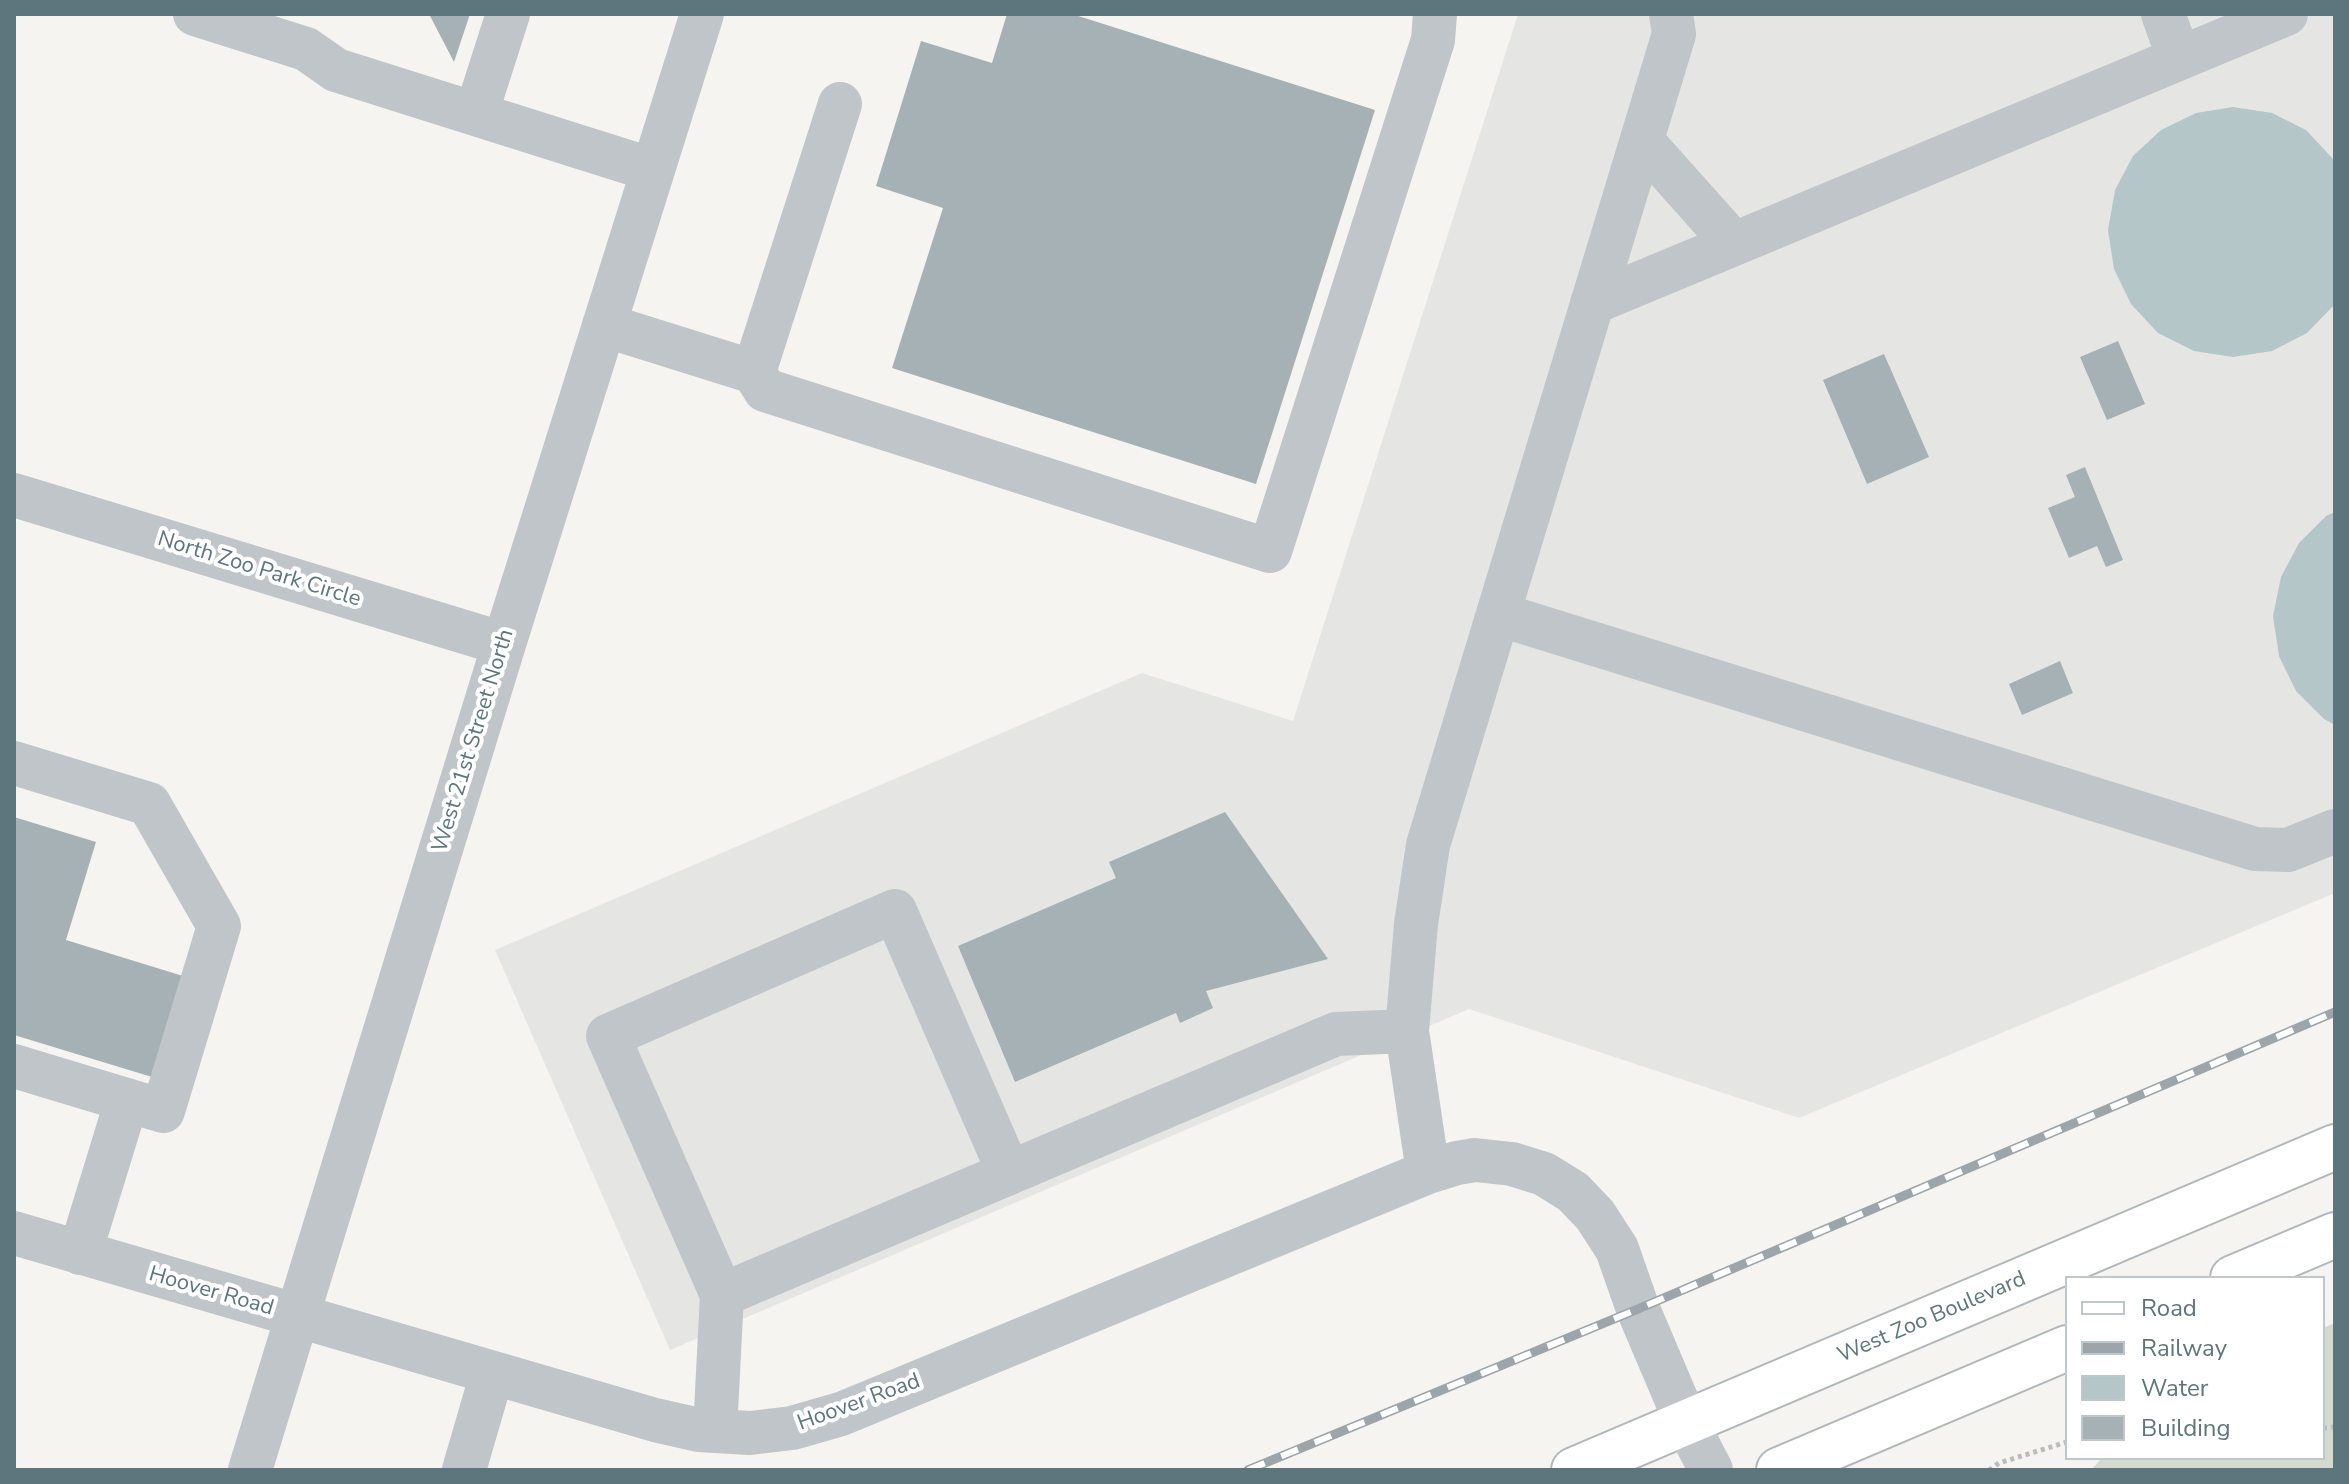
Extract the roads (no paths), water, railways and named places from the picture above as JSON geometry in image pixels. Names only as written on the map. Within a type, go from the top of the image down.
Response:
[{"type":"main road","name":"West Zoo Boulevard","points":[[1574,1470],[2335,1147]]},
{"type":"main road","points":[[2238,1276],[2335,1235]]},
{"type":"main road","points":[[1779,1470],[2065,1349]]},
{"type":"street","points":[[195,14],[306,49],[336,70],[653,170]]},
{"type":"street","points":[[476,114],[508,14]]},
{"type":"street","name":"West 21st Street North","points":[[250,1470],[702,14]]},
{"type":"street","points":[[604,325],[754,372],[765,390],[1270,551],[1433,40],[1435,14]]},
{"type":"street","points":[[1428,1172],[1407,1031],[1416,924],[1428,845],[1674,34],[1671,14]]},
{"type":"street","points":[[2163,14],[2179,58]]},
{"type":"street","points":[[1592,303],[2286,14]]},
{"type":"street","points":[[754,372],[840,104]]},
{"type":"street","points":[[1642,141],[1734,244]]},
{"type":"street","name":"North Zoo Park Circle","points":[[14,495],[504,644]]},
{"type":"street","points":[[1498,614],[2255,849],[2288,850],[2335,831]]},
{"type":"street","points":[[14,763],[149,804],[219,926],[163,1111],[14,1066]]},
{"type":"street","points":[[715,1431],[722,1295],[608,1036],[895,911],[1009,1173]]},
{"type":"street","points":[[722,1295],[1336,1034],[1407,1031]]},
{"type":"street","points":[[80,1253],[127,1100]]},
{"type":"street","name":"Hoover Road","points":[[14,1233],[655,1420],[699,1430],[750,1433],[792,1428],[841,1414],[1428,1172],[1475,1160],[1512,1164],[1544,1174],[1573,1192],[1595,1215],[1617,1249],[1686,1422],[1711,1470]]},
{"type":"street","points":[[464,1470],[492,1374]]},
{"type":"water","points":[[2233,107],[2272,113],[2306,130],[2335,161],[2335,304],[2307,333],[2272,351],[2233,357],[2194,351],[2158,333],[2131,304],[2114,269],[2108,230],[2115,190],[2133,156],[2161,130],[2196,113]]},
{"type":"water","points":[[2335,512],[2335,725],[2324,719],[2296,691],[2279,656],[2273,616],[2281,577],[2299,543],[2326,516]]},
{"type":"railway","points":[[1248,1470],[1638,1309],[2335,1012]]}]
